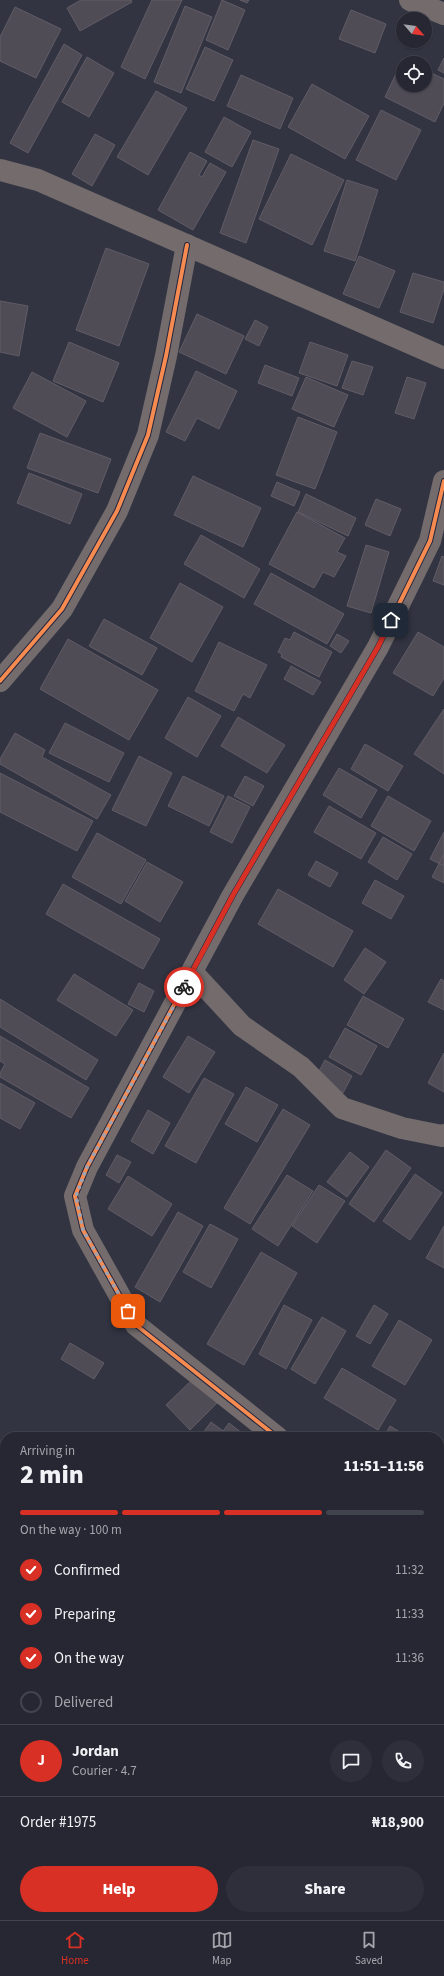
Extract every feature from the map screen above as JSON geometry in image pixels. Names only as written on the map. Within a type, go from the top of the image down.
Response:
[{"type":"street","points":[[410,0],[444,14]]},
{"type":"street","points":[[0,170],[38,180],[444,358]]},
{"type":"street","points":[[0,681],[62,609],[117,511],[148,435],[166,356],[187,245]]},
{"type":"street","points":[[271,1432],[136,1325],[83,1230],[76,1196],[87,1167],[233,895],[378,647],[430,541],[444,481]]},
{"type":"street","points":[[192,972],[242,1026],[302,1067],[342,1108],[402,1128],[442,1136],[444,1134]]},
{"type":"building","points":[[81,0],[131,0],[132,2],[80,31],[67,8]]},
{"type":"building","points":[[152,0],[182,0],[145,79],[121,67]]},
{"type":"building","points":[[222,0],[245,10],[228,50],[206,40]]},
{"type":"building","points":[[240,0],[249,0],[247,3]]},
{"type":"building","points":[[185,6],[212,17],[181,93],[154,82]]},
{"type":"building","points":[[15,7],[61,29],[36,78],[0,61],[0,37]]},
{"type":"building","points":[[351,10],[386,24],[375,53],[339,39]]},
{"type":"building","points":[[64,44],[82,55],[28,153],[10,143]]},
{"type":"building","points":[[205,47],[233,60],[214,101],[186,89]]},
{"type":"building","points":[[87,57],[114,73],[89,117],[62,102]]},
{"type":"building","points":[[444,58],[444,73],[438,70]]},
{"type":"building","points":[[432,73],[444,79],[444,103],[435,122],[385,97],[396,74],[396,92],[432,92]]},
{"type":"building","points":[[241,75],[293,98],[280,129],[227,106]]},
{"type":"building","points":[[312,84],[369,116],[345,159],[288,127]]},
{"type":"building","points":[[156,91],[187,108],[148,175],[117,157]]},
{"type":"building","points":[[381,110],[421,130],[396,180],[356,160]]},
{"type":"building","points":[[224,117],[251,132],[232,167],[205,152]]},
{"type":"building","points":[[95,134],[115,145],[92,186],[72,174]]},
{"type":"building","points":[[253,140],[279,149],[246,243],[220,233]]},
{"type":"building","points":[[190,152],[207,161],[199,175],[202,177],[210,163],[226,172],[193,230],[158,210]]},
{"type":"building","points":[[291,154],[344,180],[312,245],[259,219]]},
{"type":"building","points":[[347,180],[378,190],[355,261],[324,251]]},
{"type":"building","points":[[106,248],[149,264],[119,346],[76,330]]},
{"type":"building","points":[[359,256],[395,271],[379,308],[343,294]]},
{"type":"building","points":[[413,273],[444,282],[444,289],[433,323],[400,312]]},
{"type":"building","points":[[0,301],[28,306],[19,356],[0,352]]},
{"type":"building","points":[[197,314],[244,336],[226,374],[179,352]]},
{"type":"building","points":[[255,320],[268,327],[259,346],[245,339]]},
{"type":"building","points":[[69,342],[119,363],[103,402],[53,381]]},
{"type":"building","points":[[310,342],[348,355],[337,386],[299,373]]},
{"type":"building","points":[[352,361],[373,367],[363,395],[342,388]]},
{"type":"building","points":[[265,365],[299,378],[292,396],[258,383]]},
{"type":"building","points":[[196,371],[237,391],[219,429],[197,418],[185,441],[166,432]]},
{"type":"building","points":[[32,372],[86,401],[67,437],[13,408]]},
{"type":"building","points":[[306,377],[348,395],[334,427],[292,409]]},
{"type":"building","points":[[407,377],[426,383],[414,419],[395,413]]},
{"type":"building","points":[[298,417],[337,432],[315,489],[276,475]]},
{"type":"building","points":[[40,433],[111,459],[98,493],[27,468]]},
{"type":"building","points":[[29,473],[82,494],[70,524],[17,503]]},
{"type":"building","points":[[193,476],[261,508],[243,547],[174,515]]},
{"type":"building","points":[[277,482],[300,492],[294,506],[271,496]]},
{"type":"building","points":[[306,494],[356,518],[348,536],[298,512]]},
{"type":"building","points":[[376,499],[401,509],[390,536],[365,525]]},
{"type":"building","points":[[297,512],[345,538],[337,552],[346,556],[334,577],[323,572],[314,588],[269,564]]},
{"type":"building","points":[[201,535],[260,569],[244,598],[184,564]]},
{"type":"building","points":[[366,545],[389,552],[371,613],[347,606]]},
{"type":"building","points":[[442,556],[444,557],[444,585],[433,581]]},
{"type":"building","points":[[271,573],[344,614],[327,644],[254,604]]},
{"type":"building","points":[[180,583],[223,607],[192,662],[150,638]]},
{"type":"building","points":[[104,619],[157,648],[142,675],[89,646]]},
{"type":"building","points":[[294,632],[332,652],[319,677],[281,657],[282,654],[278,652],[285,638],[290,640]]},
{"type":"building","points":[[418,632],[444,647],[444,678],[433,696],[393,673]]},
{"type":"building","points":[[337,634],[349,641],[341,653],[330,646]]},
{"type":"building","points":[[68,639],[158,690],[129,740],[40,689]]},
{"type":"building","points":[[219,642],[267,665],[250,698],[243,694],[234,711],[195,691]]},
{"type":"building","points":[[291,666],[321,682],[313,695],[284,679]]},
{"type":"building","points":[[188,697],[221,716],[197,757],[165,738]]},
{"type":"building","points":[[444,709],[444,774],[414,754]]},
{"type":"building","points":[[238,717],[285,745],[267,773],[221,746]]},
{"type":"building","points":[[65,723],[124,753],[109,782],[49,753]]},
{"type":"building","points":[[15,733],[45,750],[42,757],[111,795],[97,819],[0,764],[0,759]]},
{"type":"building","points":[[365,744],[403,766],[388,791],[351,769]]},
{"type":"building","points":[[139,756],[172,773],[146,826],[112,810]]},
{"type":"building","points":[[339,768],[377,790],[361,818],[323,795]]},
{"type":"building","points":[[0,773],[93,821],[77,851],[0,812]]},
{"type":"building","points":[[183,776],[224,796],[209,826],[168,806]]},
{"type":"building","points":[[245,776],[264,786],[253,806],[234,796]]},
{"type":"building","points":[[228,796],[250,807],[232,843],[210,832]]},
{"type":"building","points":[[388,796],[431,821],[414,851],[371,826]]},
{"type":"building","points":[[329,806],[376,833],[361,859],[314,832]]},
{"type":"building","points":[[444,832],[444,866],[430,859]]},
{"type":"building","points":[[97,833],[146,860],[121,904],[72,877]]},
{"type":"building","points":[[383,837],[412,854],[397,880],[368,862]]},
{"type":"building","points":[[444,854],[444,883],[432,877]]},
{"type":"building","points":[[316,861],[338,873],[330,887],[308,875]]},
{"type":"building","points":[[147,862],[183,882],[160,922],[125,901]]},
{"type":"building","points":[[375,880],[404,896],[391,919],[362,903]]},
{"type":"building","points":[[63,884],[160,939],[143,969],[46,914]]},
{"type":"building","points":[[278,889],[353,931],[333,967],[258,924]]},
{"type":"building","points":[[365,948],[386,962],[364,994],[344,980]]},
{"type":"building","points":[[74,974],[133,1010],[116,1036],[57,1000]]},
{"type":"building","points":[[441,979],[444,981],[444,1010],[428,1002]]},
{"type":"building","points":[[139,983],[154,991],[144,1012],[128,1004]]},
{"type":"building","points":[[363,996],[404,1019],[388,1048],[347,1025]]},
{"type":"building","points":[[0,999],[98,1060],[86,1080],[0,1027]]},
{"type":"building","points":[[345,1028],[377,1046],[361,1075],[329,1057]]},
{"type":"building","points":[[0,1036],[89,1088],[71,1118],[0,1077],[0,1073],[5,1064],[0,1061]]},
{"type":"building","points":[[188,1036],[215,1052],[189,1093],[163,1077]]},
{"type":"building","points":[[444,1053],[444,1092],[428,1083]]},
{"type":"building","points":[[325,1060],[352,1076],[343,1093],[316,1077]]},
{"type":"building","points":[[204,1078],[234,1094],[196,1163],[165,1146]]},
{"type":"building","points":[[0,1083],[35,1103],[20,1129],[0,1118]]},
{"type":"building","points":[[246,1087],[278,1105],[257,1142],[225,1124]]},
{"type":"building","points":[[283,1109],[310,1125],[250,1224],[224,1208]]},
{"type":"building","points":[[148,1110],[170,1123],[153,1154],[131,1141]]},
{"type":"building","points":[[386,1150],[411,1168],[374,1222],[349,1204]]},
{"type":"building","points":[[350,1152],[369,1167],[347,1197],[327,1182]]},
{"type":"building","points":[[117,1155],[131,1162],[119,1183],[106,1175]]},
{"type":"building","points":[[415,1174],[442,1193],[410,1240],[383,1221]]},
{"type":"building","points":[[287,1175],[313,1191],[278,1246],[252,1229]]},
{"type":"building","points":[[128,1176],[172,1204],[152,1236],[108,1209]]},
{"type":"building","points":[[319,1185],[345,1201],[317,1243],[292,1226]]},
{"type":"building","points":[[178,1212],[203,1226],[160,1302],[135,1287]]},
{"type":"building","points":[[210,1224],[238,1239],[211,1288],[183,1272]]},
{"type":"building","points":[[444,1226],[444,1268],[426,1258]]},
{"type":"building","points":[[261,1252],[297,1273],[244,1365],[207,1344]]},
{"type":"building","points":[[284,1305],[312,1320],[286,1369],[259,1354]]},
{"type":"building","points":[[374,1305],[388,1314],[370,1344],[356,1336]]},
{"type":"building","points":[[322,1317],[346,1331],[315,1384],[291,1369]]},
{"type":"building","points":[[399,1320],[432,1340],[405,1385],[372,1366]]},
{"type":"building","points":[[70,1343],[104,1363],[94,1379],[61,1359]]},
{"type":"building","points":[[342,1368],[396,1400],[378,1430],[324,1398]]},
{"type":"building","points":[[194,1378],[217,1403],[190,1430],[166,1405]]},
{"type":"building","points":[[211,1422],[223,1431],[229,1423],[241,1432],[204,1432]]},
{"type":"building","points":[[390,1426],[400,1432],[387,1432]]},
{"type":"cycle path","points":[[0,681],[62,609],[117,511],[148,435],[166,356],[187,245]]},
{"type":"cycle path","points":[[271,1432],[136,1325],[83,1230],[75,1196],[87,1167],[233,895],[378,647],[430,541],[444,481]]},
{"type":"way so far","points":[[128,1311],[83,1230],[76,1196],[87,1167],[184,987]]},
{"type":"route","points":[[184,987],[233,895],[378,647],[391,620]]}]
